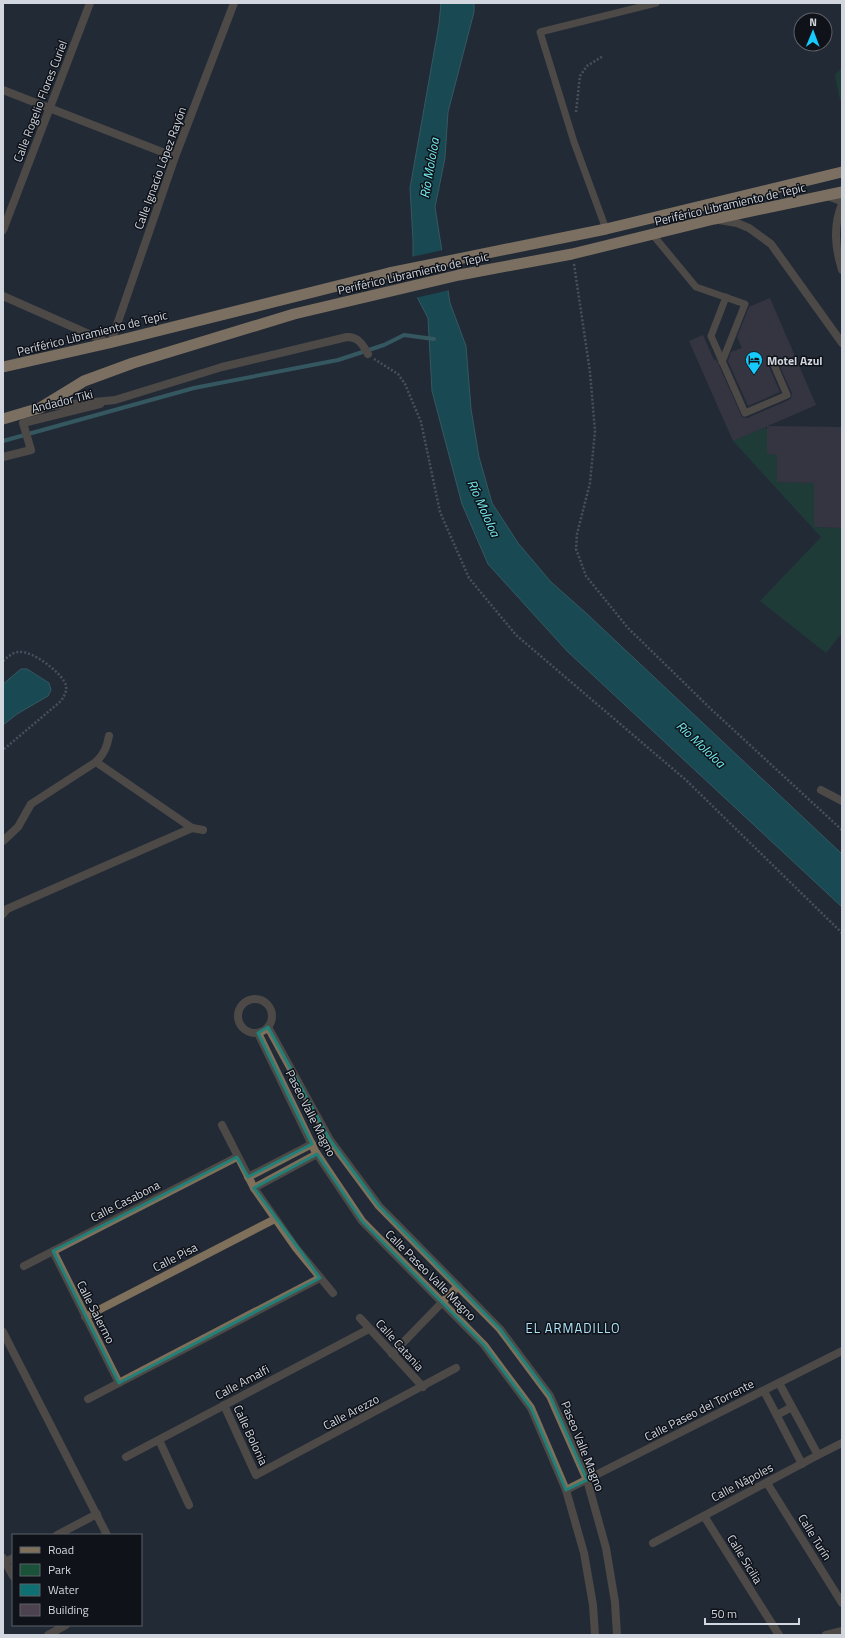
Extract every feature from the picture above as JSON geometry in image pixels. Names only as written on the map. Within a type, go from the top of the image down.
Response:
[{"type":"highway","name":"Periférico Libramiento de Tepic","points":[[3,367],[110,343],[389,274],[606,228],[842,172]]},
{"type":"highway","name":"Periférico Libramiento de Tepic","points":[[3,419],[40,408],[84,381],[134,362],[294,314],[459,275],[572,254],[714,219],[842,192]]},
{"type":"street","name":"Calle Rogelio Flores Curiel","points":[[3,230],[90,3]]},
{"type":"street","name":"Calle Ignacio López Rayón","points":[[110,343],[176,157],[234,3]]},
{"type":"street","points":[[3,90],[176,157]]},
{"type":"street","points":[[842,203],[835,230],[836,245],[842,270]]},
{"type":"street","points":[[714,219],[737,223],[749,228],[771,244],[842,343]]},
{"type":"street","points":[[3,296],[110,343]]},
{"type":"street","points":[[40,408],[116,400],[222,367],[339,338],[354,337],[366,351]]},
{"type":"street","name":"Andador Tiki","points":[[3,457],[31,450],[23,423],[116,400]]},
{"type":"street","points":[[3,841],[18,828],[31,804],[96,762],[103,755],[107,747],[109,736]]},
{"type":"street","points":[[96,762],[192,828],[203,830]]},
{"type":"street","points":[[821,790],[842,801]]},
{"type":"street","points":[[3,901],[5,912],[192,828]]},
{"type":"street","points":[[256,998],[266,1001],[272,1009],[272,1018],[268,1027],[264,1031],[258,1033],[248,1031],[241,1025],[238,1016],[240,1007],[247,1000],[256,998]]},
{"type":"street","name":"Paseo Valle Magno","points":[[268,1027],[330,1140],[379,1206]]},
{"type":"street","name":"Paseo Valle Magno","points":[[258,1033],[317,1154],[362,1222]]},
{"type":"street","points":[[222,1125],[254,1188],[320,1278],[333,1293]]},
{"type":"street","points":[[248,1177],[312,1144]]},
{"type":"street","points":[[254,1188],[317,1154]]},
{"type":"street","name":"Calle Casabona","points":[[24,1266],[237,1157]]},
{"type":"street","name":"Calle Paseo Valle Magno","points":[[379,1206],[500,1329]]},
{"type":"street","name":"Calle Pisa","points":[[85,1317],[276,1218]]},
{"type":"street","name":"Calle Paseo Valle Magno","points":[[362,1222],[484,1345],[531,1408],[566,1490]]},
{"type":"street","name":"Calle Salermo","points":[[53,1251],[119,1383]]},
{"type":"street","points":[[88,1398],[320,1278]]},
{"type":"street","points":[[392,1354],[458,1286]]},
{"type":"street","name":"Calle Catania","points":[[360,1318],[423,1387]]},
{"type":"street","name":"Calle Amalfi","points":[[126,1457],[369,1329]]},
{"type":"street","name":"Paseo Valle Magno","points":[[500,1329],[550,1396],[586,1480],[606,1548],[615,1602],[617,1635]]},
{"type":"street","points":[[3,1332],[107,1534]]},
{"type":"street","name":"Calle Paseo del Torrente","points":[[566,1490],[842,1351]]},
{"type":"street","name":"Calle Arezzo","points":[[256,1475],[456,1368]]},
{"type":"street","points":[[778,1383],[818,1455]]},
{"type":"street","points":[[764,1390],[802,1464]]},
{"type":"street","name":"Calle Bolonia","points":[[224,1405],[256,1475]]},
{"type":"street","points":[[777,1415],[792,1408]]},
{"type":"street","points":[[158,1440],[189,1506]]},
{"type":"street","name":"Calle Nápoles","points":[[654,1543],[818,1455],[842,1444]]},
{"type":"street","name":"Calle Turín","points":[[767,1483],[842,1604]]},
{"type":"street","points":[[566,1490],[584,1553],[593,1605],[595,1635]]},
{"type":"street","points":[[58,1534],[97,1514]]},
{"type":"street","name":"Calle Sicilia","points":[[704,1516],[779,1635]]},
{"type":"street","points":[[4,1560],[12,1574]]},
{"type":"street","points":[[48,1635],[64,1626]]},
{"type":"street","points":[[826,1635],[842,1631]]},
{"type":"lane","points":[[606,228],[574,142],[540,32],[656,3]]},
{"type":"lane","points":[[824,196],[842,203]]},
{"type":"lane","points":[[653,235],[696,287],[745,304],[722,362]]},
{"type":"lane","points":[[726,297],[711,336],[745,413],[787,395],[771,358]]},
{"type":"path","points":[[576,114],[580,76],[587,66],[603,56]]},
{"type":"path","points":[[572,254],[590,372],[595,431],[590,483],[577,534],[576,549],[586,576],[628,628],[712,710],[842,830]]},
{"type":"path","points":[[366,351],[398,374],[405,384],[421,422],[440,512],[469,578],[516,635],[687,781],[842,933]]},
{"type":"path","points":[[3,661],[13,653],[20,652],[32,654],[60,674],[66,687],[65,694],[61,700],[3,750]]},
{"type":"highlighted area","points":[[268,1027],[330,1140],[379,1206],[500,1329],[550,1396],[587,1480],[566,1490],[531,1408],[484,1345],[362,1221],[317,1154],[254,1188],[320,1278],[119,1383],[53,1251],[237,1157],[248,1177],[312,1144],[258,1033]]},
{"type":"green space","points":[[842,68],[842,99],[840,100],[835,75]]},
{"type":"green space","points":[[765,427],[767,430],[767,454],[777,455],[777,482],[814,483],[814,527],[842,528],[842,633],[826,653],[760,601],[821,537],[733,441]]},
{"type":"water","name":"Río Mololoa","points":[[441,3],[474,3],[474,12],[448,112],[445,158],[435,207],[450,303],[466,346],[471,409],[479,457],[492,503],[518,543],[551,582],[586,613],[842,854],[842,907],[567,651],[488,564],[462,504],[432,391],[428,318],[416,295],[413,267],[410,188],[439,24]]},
{"type":"water","points":[[21,669],[27,669],[49,683],[51,690],[48,696],[17,714],[3,725],[3,684]]},
{"type":"pier","points":[[443,250],[450,290],[415,298],[411,257]]},
{"type":"building","name":"Motel Azul","points":[[770,298],[816,405],[733,441],[689,341],[703,335],[714,360],[716,359],[742,417],[747,418],[789,400],[792,393],[774,354],[769,354],[766,360],[780,392],[748,406],[728,361],[731,352],[742,348],[737,337],[749,307]]},
{"type":"building","points":[[767,426],[842,427],[842,528],[814,527],[814,483],[777,482],[777,455],[767,454]]},
{"type":"waterway","points":[[3,441],[194,388],[338,360],[384,345],[404,335],[434,339]]},
{"type":"place","name":"Motel Azul","points":[[754,375]]},
{"type":"district","name":"EL ARMADILLO","points":[[573,1328]]}]
